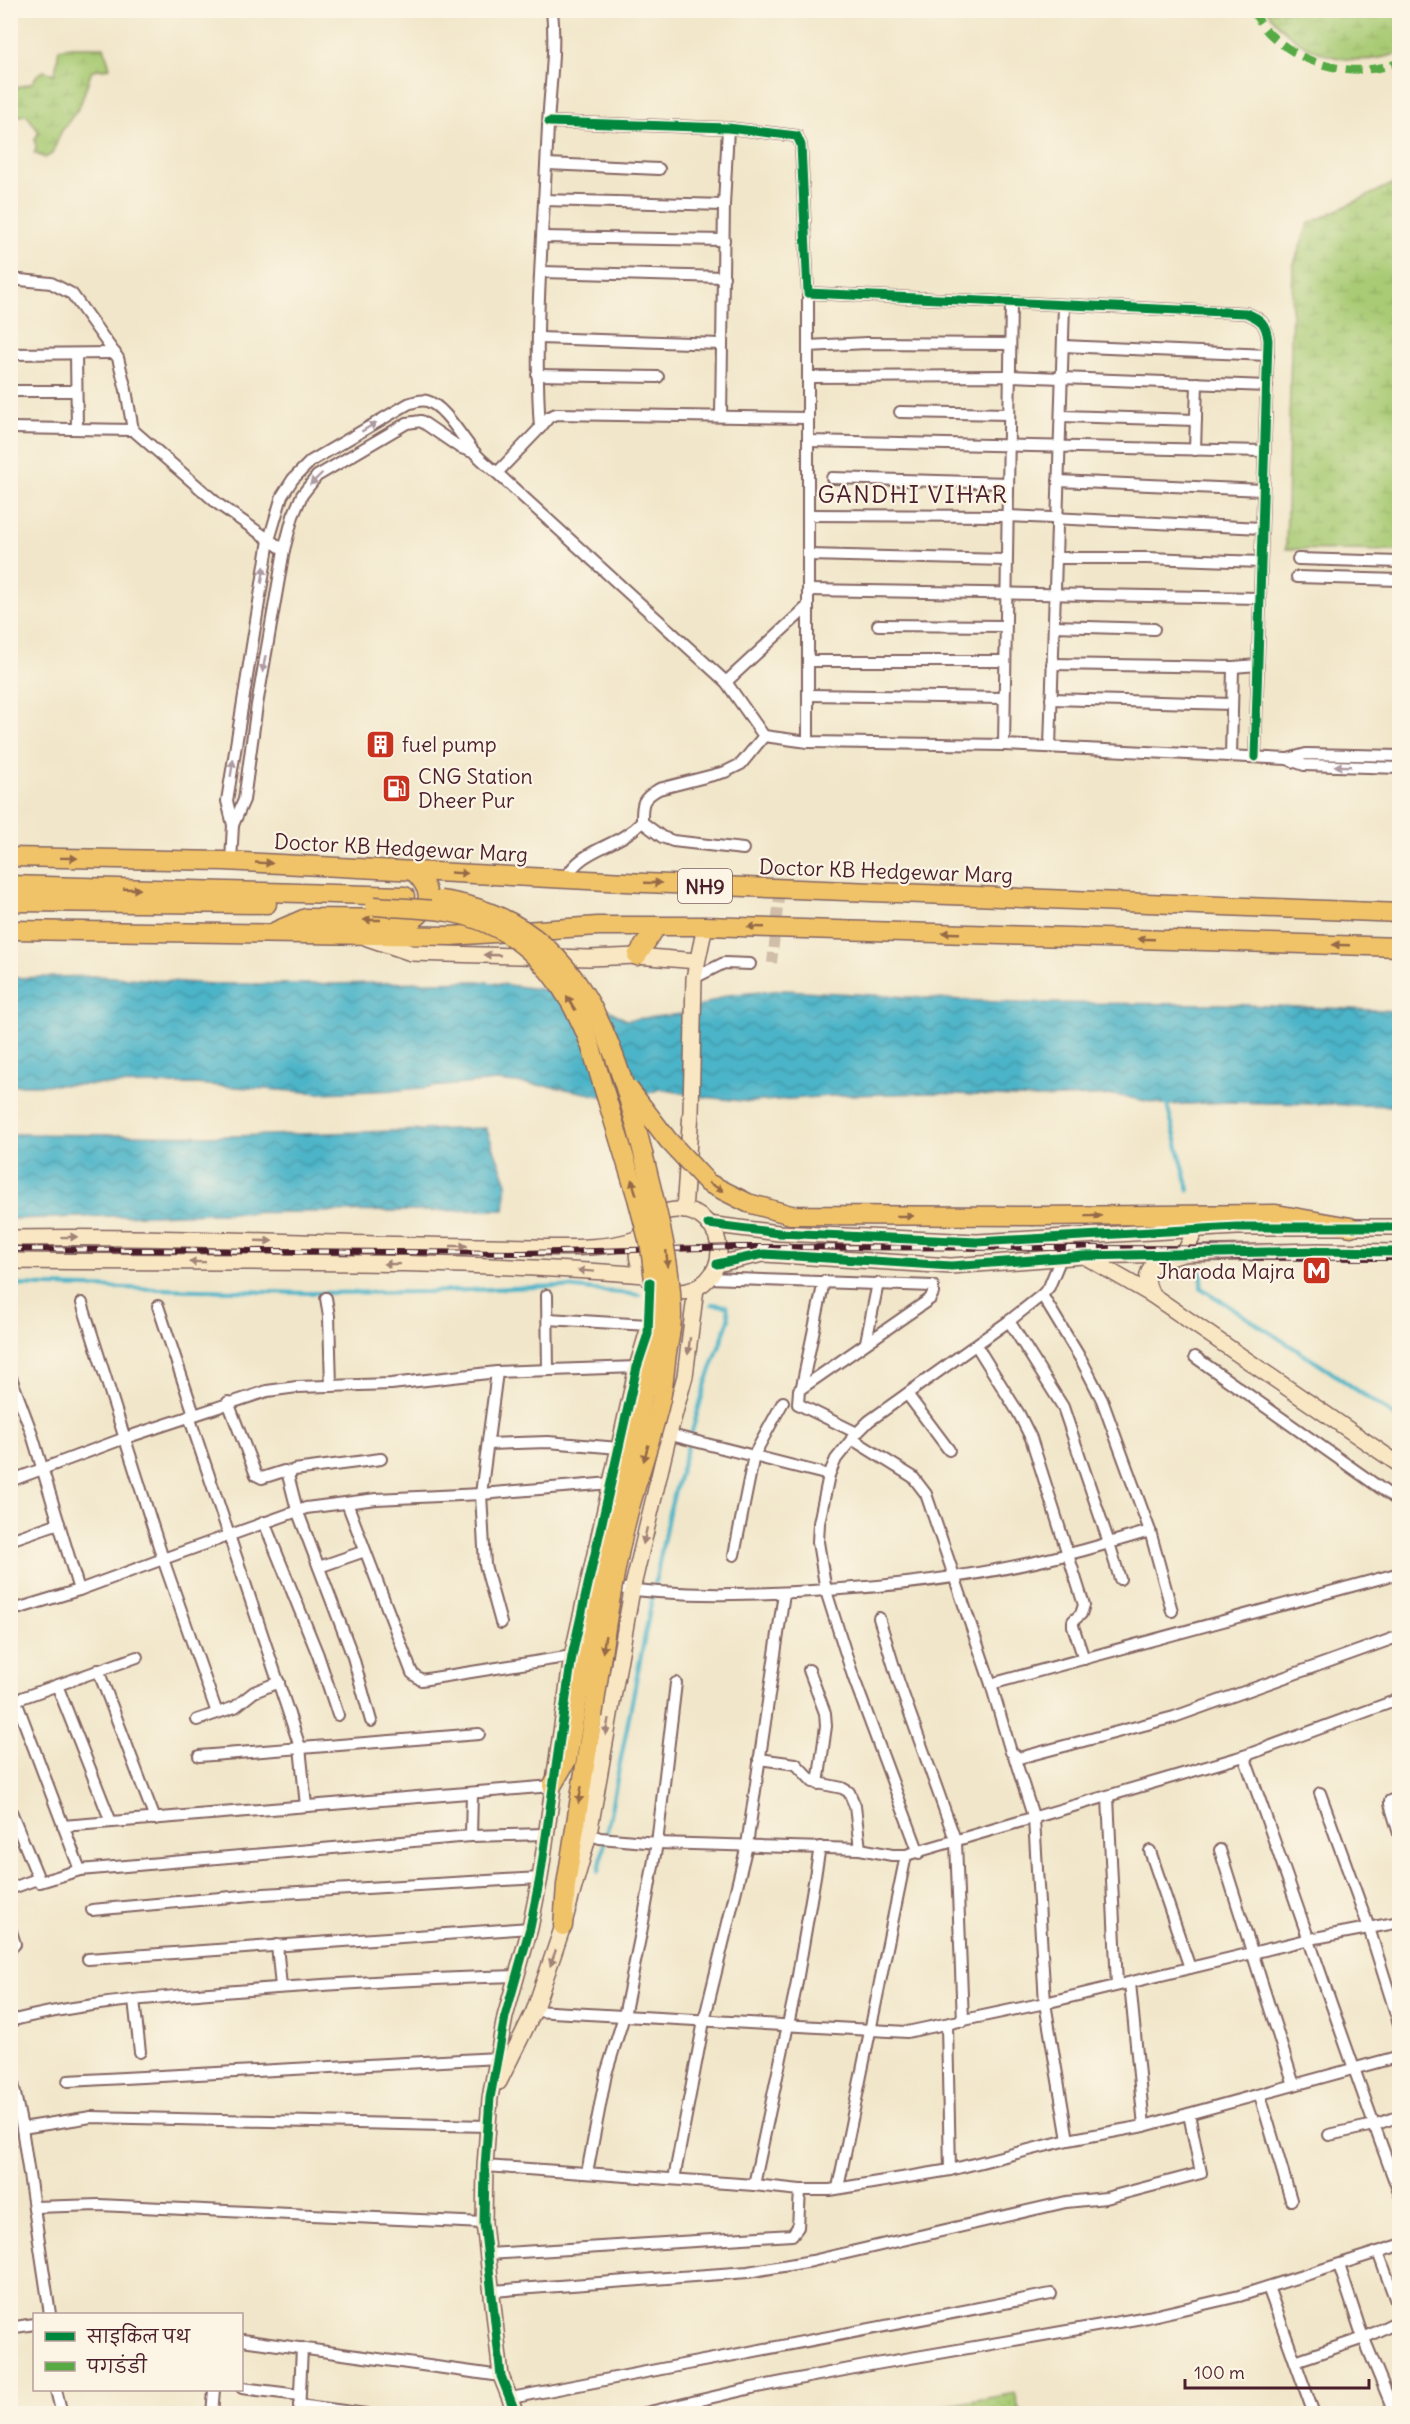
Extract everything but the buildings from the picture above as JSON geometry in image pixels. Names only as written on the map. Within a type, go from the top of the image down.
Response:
[{"type":"highway","name":"Doctor KB Hedgewar Marg","points":[[10,857],[231,861],[565,879],[1400,914]]},
{"type":"highway","points":[[268,934],[306,918],[414,919],[423,913],[427,904],[428,892],[424,881],[413,871]]},
{"type":"highway","points":[[10,885],[405,896],[470,904],[502,917],[532,934],[558,958],[597,1014],[623,1080],[666,1249],[672,1317],[661,1397],[628,1518],[605,1634],[584,1715],[567,1760],[552,1786]]},
{"type":"highway","points":[[10,902],[374,906],[449,912],[489,926],[519,942],[539,958],[581,1020],[637,1198],[650,1247],[658,1314],[645,1389],[592,1612],[563,1926]]},
{"type":"highway","name":"NH9","points":[[10,930],[451,936],[598,926],[705,926],[1400,947]]},
{"type":"highway","points":[[637,956],[657,926]]},
{"type":"highway","points":[[623,1080],[668,1140],[708,1183],[748,1203],[791,1215],[1276,1214],[1351,1227]]},
{"type":"street","points":[[540,428],[537,375],[544,200],[555,58],[552,10]]},
{"type":"street","points":[[549,122],[728,128],[793,134],[800,140],[808,293],[808,742]]},
{"type":"street","points":[[721,416],[724,205],[728,128]]},
{"type":"street","points":[[547,164],[659,169]]},
{"type":"street","points":[[544,200],[724,205]]},
{"type":"street","points":[[542,237],[724,240]]},
{"type":"street","points":[[542,272],[724,277]]},
{"type":"street","points":[[10,279],[51,283],[63,288],[80,304],[115,353],[126,390],[133,430],[218,504],[284,550]]},
{"type":"street","points":[[808,293],[1246,313],[1261,319],[1267,328],[1268,356],[1255,757]]},
{"type":"street","points":[[1004,745],[1005,560],[1008,516],[1011,303]]},
{"type":"street","points":[[1050,747],[1064,305]]},
{"type":"street","points":[[539,338],[722,344]]},
{"type":"street","points":[[808,346],[867,343],[1010,344]]},
{"type":"street","points":[[1063,346],[1268,356]]},
{"type":"street","points":[[10,354],[115,353]]},
{"type":"street","points":[[76,354],[77,429]]},
{"type":"street","points":[[537,375],[658,376]]},
{"type":"street","points":[[808,376],[1010,376],[1267,386]]},
{"type":"street","points":[[1195,450],[1197,383]]},
{"type":"street","points":[[10,391],[76,391]]},
{"type":"street","points":[[231,861],[233,825],[227,801],[268,540],[282,496],[292,479],[311,461],[408,404],[420,400],[435,405],[475,453],[726,682],[764,736],[808,742],[1050,747],[1287,759],[1304,765],[1400,768]]},
{"type":"street","points":[[900,412],[1009,414]]},
{"type":"street","points":[[497,473],[549,417],[556,414],[808,418]]},
{"type":"street","points":[[1060,416],[1196,420]]},
{"type":"street","points":[[233,825],[244,800],[257,705],[284,550],[293,516],[302,495],[317,476],[407,423],[421,421],[459,447],[475,453]]},
{"type":"street","points":[[10,428],[133,430]]},
{"type":"street","points":[[808,441],[1264,452]]},
{"type":"street","points":[[832,478],[1008,483]]},
{"type":"street","points":[[1058,481],[1263,490]]},
{"type":"street","points":[[808,516],[1008,516],[1262,528]]},
{"type":"street","points":[[809,555],[1005,560]]},
{"type":"street","points":[[1056,558],[1261,562]]},
{"type":"street","points":[[1298,559],[1400,562]]},
{"type":"street","points":[[1298,577],[1400,580]]},
{"type":"street","points":[[809,590],[1260,598]]},
{"type":"street","points":[[726,682],[808,606]]},
{"type":"street","points":[[878,625],[1005,626]]},
{"type":"street","points":[[1054,626],[1154,629]]},
{"type":"street","points":[[809,661],[1005,661]]},
{"type":"street","points":[[1052,663],[1233,667],[1258,665]]},
{"type":"street","points":[[1230,756],[1233,667]]},
{"type":"street","points":[[809,695],[1004,698]]},
{"type":"street","points":[[1051,699],[1232,704]]},
{"type":"street","points":[[565,879],[576,862],[621,839],[642,822],[643,802],[649,794],[659,789],[725,772],[741,764],[764,736]]},
{"type":"street","points":[[1287,759],[1306,754],[1400,756]]},
{"type":"street","points":[[642,822],[662,837],[673,841],[742,849]]},
{"type":"street","points":[[684,1211],[691,1112],[694,978],[705,926]]},
{"type":"street","points":[[358,934],[411,953],[589,958],[637,956],[697,961]]},
{"type":"street","points":[[694,978],[724,963],[750,964]]},
{"type":"street","points":[[675,1210],[684,1211],[691,1212],[708,1224],[715,1233],[719,1248],[717,1264],[709,1278],[696,1288],[680,1292],[664,1290],[647,1279],[640,1269],[636,1254],[638,1238],[646,1224],[659,1214],[675,1210]]},
{"type":"street","points":[[708,1224],[779,1233],[977,1242],[1196,1229],[1400,1227]]},
{"type":"street","points":[[1152,1294],[1146,1284],[1148,1272],[1154,1262],[1184,1254],[1196,1229]]},
{"type":"street","points":[[10,1238],[103,1236],[448,1246],[571,1246],[623,1244],[638,1238]]},
{"type":"street","points":[[717,1264],[764,1254],[951,1266],[1084,1256],[1318,1251],[1400,1252]]},
{"type":"street","points":[[1084,1256],[1152,1294],[1400,1465]]},
{"type":"street","points":[[919,1853],[853,1676],[826,1591],[818,1542],[819,1523],[829,1475],[836,1459],[869,1420],[1010,1321],[1042,1295],[1049,1287],[1061,1258]]},
{"type":"street","points":[[10,1261],[416,1264],[582,1270],[647,1279]]},
{"type":"street","points":[[709,1278],[930,1284],[933,1286],[930,1299],[802,1386]]},
{"type":"street","points":[[516,2414],[501,2376],[484,2223],[490,2098],[506,2017],[530,1928],[540,1878],[572,1656],[637,1367],[648,1335],[647,1279]]},
{"type":"street","points":[[824,1281],[802,1386],[797,1396],[798,1404],[854,1436],[913,1477],[926,1494],[1034,1819],[1045,2003],[1068,2140]]},
{"type":"street","points":[[866,1342],[878,1283]]},
{"type":"street","points":[[490,2098],[534,2011],[594,1836],[639,1590],[674,1436],[685,1376],[696,1288]]},
{"type":"street","points":[[548,1295],[548,1371]]},
{"type":"street","points":[[1042,1295],[1093,1380],[1150,1531],[1172,1611]]},
{"type":"street","points":[[326,1298],[329,1316],[331,1386]]},
{"type":"street","points":[[82,1303],[148,1518],[217,1713]]},
{"type":"street","points":[[158,1306],[228,1536],[300,1747],[306,1806]]},
{"type":"street","points":[[548,1319],[648,1325]]},
{"type":"street","points":[[1010,1321],[1063,1407],[1120,1579]]},
{"type":"street","points":[[976,1345],[1026,1426],[1084,1605],[1081,1614],[1073,1621],[1084,1659]]},
{"type":"street","points":[[1195,1358],[1400,1502]]},
{"type":"street","points":[[10,1481],[125,1438],[228,1402],[267,1391],[297,1387],[391,1384],[497,1372],[637,1367]]},
{"type":"street","points":[[497,1372],[481,1494],[485,1566],[501,1623]]},
{"type":"street","points":[[10,1375],[43,1469],[79,1590]]},
{"type":"street","points":[[907,1394],[949,1450]]},
{"type":"street","points":[[228,1402],[256,1475],[262,1478],[284,1471],[381,1459]]},
{"type":"street","points":[[734,1555],[754,1455],[783,1402]]},
{"type":"street","points":[[625,1423],[829,1475]]},
{"type":"street","points":[[488,1444],[548,1442],[619,1448]]},
{"type":"street","points":[[290,1472],[288,1479],[297,1510],[353,1657],[371,1721]]},
{"type":"street","points":[[10,1611],[79,1590],[297,1510],[376,1499],[481,1494],[611,1483]]},
{"type":"street","points":[[347,1503],[412,1674],[416,1678],[421,1680],[572,1656]]},
{"type":"street","points":[[10,1540],[59,1522]]},
{"type":"street","points":[[264,1522],[318,1654],[338,1715]]},
{"type":"street","points":[[589,1584],[658,1592],[784,1593],[905,1585],[1069,1555],[1150,1531]]},
{"type":"street","points":[[319,1567],[364,1551]]},
{"type":"street","points":[[991,1684],[1400,1573]]},
{"type":"street","points":[[674,2179],[704,2021],[747,1845],[784,1593]]},
{"type":"street","points":[[879,1618],[897,1680],[956,1842],[963,2021]]},
{"type":"street","points":[[1014,1756],[1024,1757],[1174,1717],[1400,1636]]},
{"type":"street","points":[[80,1870],[13,1701],[137,1657]]},
{"type":"street","points":[[98,1670],[155,1819]]},
{"type":"street","points":[[809,1670],[825,1713],[826,1726],[818,1784]]},
{"type":"street","points":[[197,1720],[235,1707],[254,1692],[279,1682]]},
{"type":"street","points":[[587,2173],[606,2074],[624,2016],[657,1843],[676,1683]]},
{"type":"street","points":[[57,1685],[111,1822]]},
{"type":"street","points":[[594,1836],[657,1843],[860,1849],[892,1855],[919,1853],[1244,1756],[1400,1699]]},
{"type":"street","points":[[199,1756],[479,1734]]},
{"type":"street","points":[[1244,1756],[1310,1939],[1353,2069],[1400,2195]]},
{"type":"street","points":[[759,1759],[796,1764],[818,1784],[842,1788],[852,1798],[860,1849]]},
{"type":"street","points":[[63,1826],[552,1786]]},
{"type":"street","points":[[471,1836],[472,1793]]},
{"type":"street","points":[[1320,1793],[1369,1928],[1400,2027]]},
{"type":"street","points":[[1108,1797],[1117,1986]]},
{"type":"street","points":[[1400,1797],[1390,1801],[1390,1804],[1400,1837]]},
{"type":"street","points":[[10,1809],[37,1879],[42,1882],[80,1870],[471,1836],[545,1834]]},
{"type":"street","points":[[754,2185],[788,2024],[820,1847]]},
{"type":"street","points":[[1220,1850],[1294,2085]]},
{"type":"street","points":[[1150,1851],[1190,1968]]},
{"type":"street","points":[[838,2188],[906,1855]]},
{"type":"street","points":[[92,1910],[254,1895],[540,1878]]},
{"type":"street","points":[[10,1889],[37,1879]]},
{"type":"street","points":[[534,2011],[907,2032],[1045,2003],[1310,1939],[1400,1922]]},
{"type":"street","points":[[10,1928],[15,1944],[10,1949]]},
{"type":"street","points":[[88,1959],[530,1928]]},
{"type":"street","points":[[277,1944],[280,1987]]},
{"type":"street","points":[[10,2021],[38,2013],[134,2000],[280,1987],[403,1979],[518,1976]]},
{"type":"street","points":[[1130,1983],[1144,2126]]},
{"type":"street","points":[[134,2000],[140,2052]]},
{"type":"street","points":[[947,2025],[950,2170]]},
{"type":"street","points":[[485,2166],[800,2190],[838,2188],[950,2170],[1068,2140],[1144,2126],[1400,2056]]},
{"type":"street","points":[[68,2081],[498,2058]]},
{"type":"street","points":[[10,2069],[22,2128],[50,2313]]},
{"type":"street","points":[[1260,2094],[1291,2200]]},
{"type":"street","points":[[492,2291],[748,2272],[812,2261],[1066,2202],[1106,2198],[1201,2173],[1189,2114]]},
{"type":"street","points":[[1329,2134],[1374,2125],[1400,2116]]},
{"type":"street","points":[[22,2128],[91,2117],[488,2126]]},
{"type":"street","points":[[488,2254],[792,2235],[798,2227],[800,2190]]},
{"type":"street","points":[[34,2207],[99,2205],[484,2223]]},
{"type":"street","points":[[641,2414],[752,2388],[848,2369],[1148,2317],[1239,2296],[1400,2245]]},
{"type":"street","points":[[1378,2252],[1400,2312]]},
{"type":"street","points":[[1339,2265],[1364,2338],[1395,2414]]},
{"type":"street","points":[[1268,2287],[1314,2414]]},
{"type":"street","points":[[511,2398],[1052,2294]]},
{"type":"street","points":[[1295,2361],[1364,2338],[1400,2320]]},
{"type":"street","points":[[10,2328],[33,2324]]},
{"type":"street","points":[[243,2340],[501,2376]]},
{"type":"street","points":[[299,2404],[302,2348]]},
{"type":"street","points":[[243,2388],[299,2404],[366,2414]]},
{"type":"street","points":[[57,2391],[62,2414]]},
{"type":"street","points":[[212,2414],[214,2391]]},
{"type":"green space","points":[[1267,11],[1399,11],[1399,53],[1362,60],[1343,59],[1326,54],[1309,48],[1294,38]]},
{"type":"green space","points":[[104,47],[110,68],[92,70],[80,106],[61,132],[52,154],[45,158],[34,153],[35,139],[39,132],[27,115],[18,116],[16,121],[11,122],[13,102],[11,89],[32,83],[37,75],[44,71],[55,74],[59,49]]},
{"type":"green space","points":[[1399,181],[1399,551],[1286,549],[1293,267],[1308,224]]},
{"type":"green space","points":[[1015,2393],[1020,2413],[905,2413]]},
{"type":"water","points":[[98,976],[211,984],[478,981],[583,995],[626,1020],[682,1014],[727,995],[784,990],[1016,1003],[1222,1004],[1399,1011],[1399,1106],[1227,1102],[1167,1105],[1115,1095],[1037,1098],[936,1093],[844,1095],[750,1102],[660,1089],[627,1101],[555,1087],[496,1081],[400,1090],[320,1093],[194,1084],[11,1085],[11,978]]},
{"type":"water","points":[[486,1128],[507,1183],[504,1210],[215,1213],[11,1219],[11,1134],[234,1136]]},
{"type":"waterway","points":[[1166,1101],[1189,1190]]},
{"type":"waterway","points":[[1202,1267],[1201,1288],[1328,1370],[1400,1420]]},
{"type":"waterway","points":[[10,1285],[306,1293],[426,1292],[557,1286],[639,1295]]},
{"type":"waterway","points":[[599,1871],[669,1512],[705,1386],[729,1319],[727,1306],[712,1304]]},
{"type":"tunnel","points":[[772,963],[783,861]]},
{"type":"railway","points":[[10,1249],[523,1253],[739,1247],[1400,1249]]},
{"type":"railway","points":[[1088,1257],[1400,1258]]},
{"type":"marked path","points":[[1252,10],[1272,36],[1285,47],[1316,62],[1349,69],[1383,67],[1400,62]]},
{"type":"cycle path","points":[[549,122],[728,128],[797,136],[801,145],[808,293],[1246,313],[1259,320],[1266,329],[1268,340],[1255,757]]},
{"type":"cycle path","points":[[708,1224],[779,1233],[977,1242],[1237,1227],[1400,1227]]},
{"type":"cycle path","points":[[717,1264],[764,1254],[951,1266],[1084,1256],[1318,1251],[1400,1252]]},
{"type":"cycle path","points":[[516,2414],[501,2376],[484,2223],[490,2098],[505,2017],[530,1928],[540,1878],[572,1656],[637,1367],[648,1334],[650,1282]]},
{"type":"place","name":"fuel pump","points":[[381,744]]},
{"type":"place","name":"CNG Station Dheer Pur","points":[[397,788]]},
{"type":"place","name":"Jharoda Majra","points":[[1316,1271]]},
{"type":"district","name":"GANDHI VIHAR","points":[[913,494]]}]
